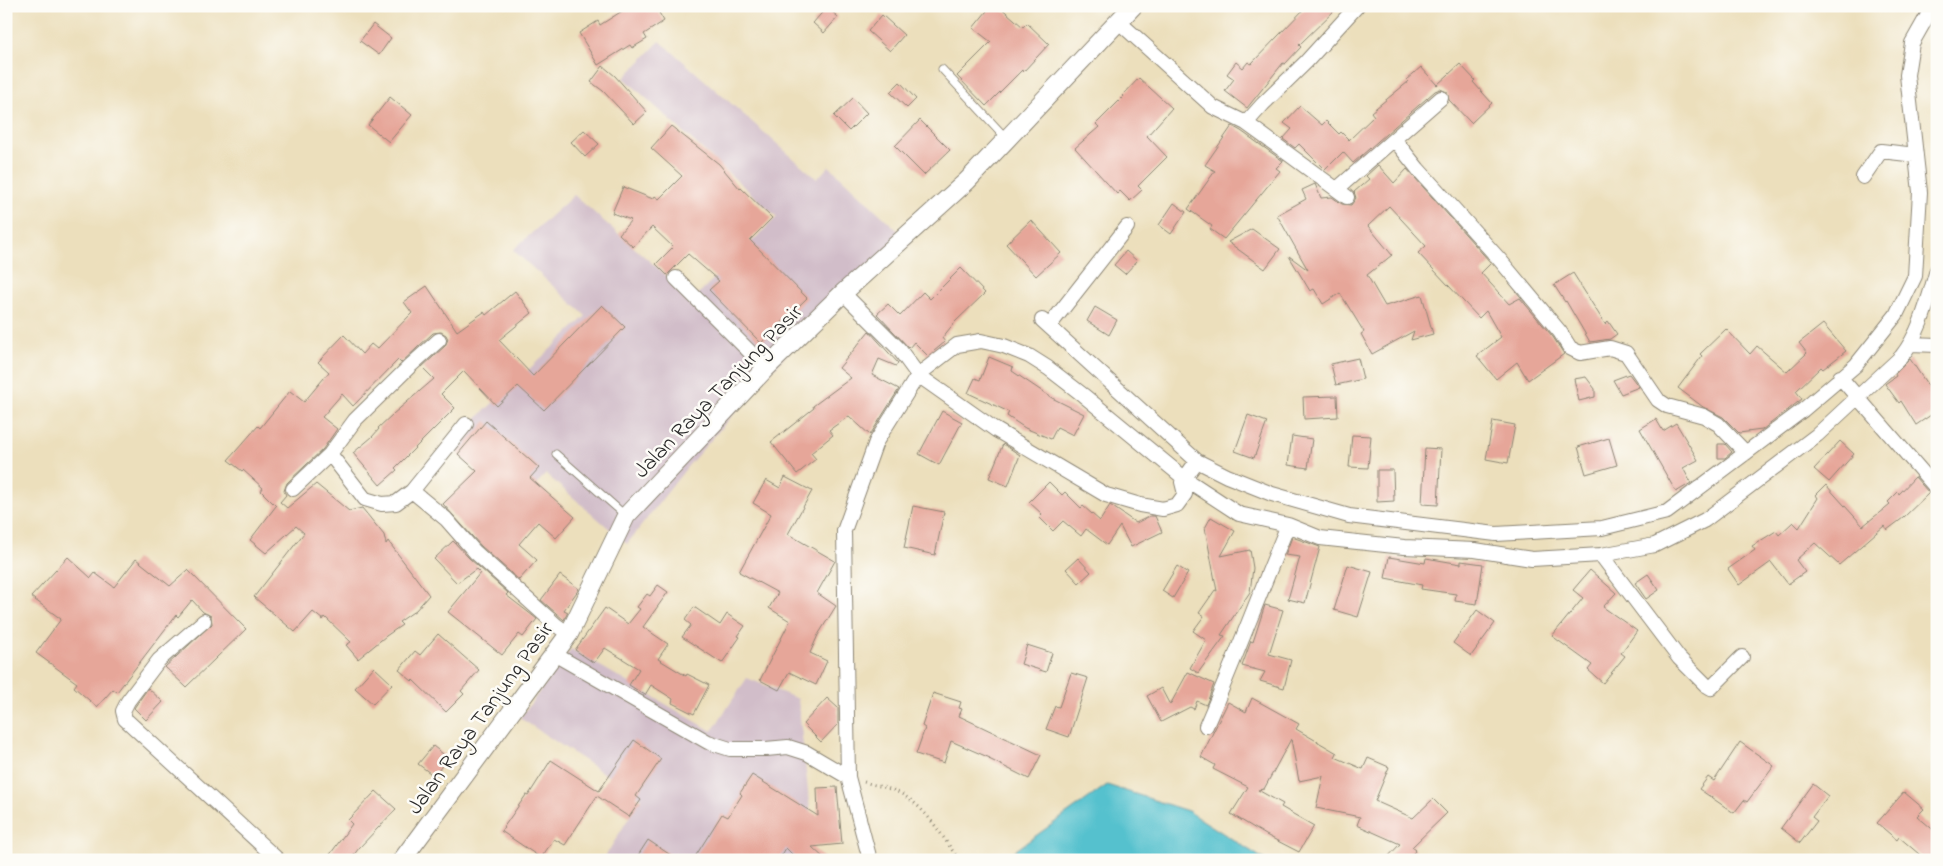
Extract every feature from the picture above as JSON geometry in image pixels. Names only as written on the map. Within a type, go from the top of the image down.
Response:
[{"type":"street","name":"Jalan Raya Tanjung Pasir","points":[[402,860],[569,634],[626,516],[766,368],[967,180],[1133,6]]},
{"type":"street","points":[[1246,123],[1306,62],[1357,6]]},
{"type":"street","points":[[1127,227],[1046,323],[1190,470],[1239,514],[1288,525],[1320,538],[1404,547],[1475,550],[1532,559],[1601,555],[1655,544],[1705,520],[1817,435],[1848,387],[1856,364],[1896,315],[1915,276],[1920,192],[1907,75],[1912,43],[1933,6]]},
{"type":"street","points":[[1119,22],[1213,107],[1246,123],[1342,193],[1394,139],[1441,98]]},
{"type":"street","points":[[1394,139],[1418,169],[1500,260],[1560,332],[1570,348],[1580,353],[1610,348],[1626,354],[1658,400],[1667,406],[1704,416],[1718,424],[1746,453]]},
{"type":"street","points":[[1863,177],[1881,151],[1916,155]]},
{"type":"street","points":[[870,860],[844,775],[844,531],[876,442],[916,372],[957,345],[981,341],[1004,346],[1029,356],[1190,470],[1227,476],[1272,494],[1350,516],[1496,534],[1602,528],[1667,512],[1803,410],[1901,357],[1912,344],[1921,323],[1937,270]]},
{"type":"street","points":[[676,278],[766,368]]},
{"type":"street","points":[[843,294],[899,349],[916,372],[996,430],[1106,495],[1140,505],[1163,509],[1178,505],[1186,494],[1182,482],[1190,470]]},
{"type":"street","points":[[293,489],[330,454],[355,420],[410,366],[440,340]]},
{"type":"street","points":[[1912,344],[1937,345]]},
{"type":"street","points":[[1848,387],[1937,489]]},
{"type":"street","points":[[330,454],[365,498],[382,504],[396,503],[412,491],[466,424]]},
{"type":"street","points":[[412,491],[446,519],[482,559],[556,625],[569,634]]},
{"type":"street","points":[[1206,726],[1237,655],[1246,626],[1288,525]]},
{"type":"street","points":[[1601,555],[1680,658],[1706,685],[1711,688],[1742,656]]},
{"type":"street","points":[[204,621],[159,660],[128,701],[123,711],[125,719],[278,860]]},
{"type":"street","points":[[554,654],[708,742],[730,749],[788,747],[807,753],[844,775]]},
{"type":"lane","points":[[942,69],[1006,138]]},
{"type":"lane","points":[[556,454],[626,516]]},
{"type":"path","points":[[844,775],[896,791],[910,800],[940,832],[959,860]]},
{"type":"shaded area","points":[[660,41],[817,179],[829,166],[911,243],[784,357],[688,466],[627,544],[546,474],[514,507],[449,444],[586,316],[513,250],[574,195],[693,299],[777,217],[624,78]]},
{"type":"shaded area","points":[[571,649],[712,731],[747,678],[798,699],[811,818],[798,860],[603,860],[641,798],[520,718]]},
{"type":"water","points":[[1107,785],[1188,811],[1265,860],[1007,860],[1009,855]]},
{"type":"building","points":[[630,6],[655,6],[664,21],[644,34],[647,39],[632,48],[630,45],[598,65],[579,33],[598,21],[600,25]]},
{"type":"building","points":[[991,6],[999,6],[1023,27],[1027,23],[1049,44],[1023,72],[1022,70],[986,106],[957,76],[991,42],[973,28]]},
{"type":"building","points":[[1307,6],[1339,6],[1299,45],[1301,47],[1285,64],[1283,63],[1247,108],[1225,91],[1234,79],[1227,74],[1236,62],[1243,68],[1248,62],[1251,64]]},
{"type":"building","points":[[827,7],[838,17],[824,33],[813,23]]},
{"type":"building","points":[[882,15],[904,35],[890,51],[868,31]]},
{"type":"building","points":[[373,24],[391,38],[379,55],[360,41]]},
{"type":"building","points":[[1460,64],[1492,103],[1471,123],[1449,100],[1447,92],[1440,89],[1435,91],[1353,163],[1343,152],[1325,170],[1299,144],[1295,148],[1283,139],[1292,129],[1284,123],[1300,106],[1322,125],[1326,121],[1339,134],[1341,132],[1349,140],[1374,116],[1371,112],[1408,82],[1406,80],[1421,67],[1437,85]]},
{"type":"building","points":[[603,66],[615,76],[647,112],[634,124],[603,91],[591,82]]},
{"type":"building","points":[[1139,78],[1172,108],[1147,136],[1167,157],[1138,186],[1142,190],[1130,201],[1120,191],[1117,194],[1075,148],[1099,127],[1096,124]]},
{"type":"building","points":[[900,82],[916,99],[907,108],[890,92]]},
{"type":"building","points":[[390,97],[412,115],[389,142],[368,125]]},
{"type":"building","points":[[853,98],[867,113],[849,131],[834,116]]},
{"type":"building","points":[[920,120],[950,150],[924,175],[895,146]]},
{"type":"building","points":[[671,126],[719,164],[740,189],[772,218],[750,240],[807,298],[761,343],[709,290],[719,281],[688,254],[667,275],[656,264],[673,247],[652,227],[633,247],[619,234],[631,220],[612,213],[623,187],[653,199],[655,196],[659,199],[682,176],[651,148]]},
{"type":"building","points":[[1232,126],[1283,161],[1276,168],[1280,171],[1224,239],[1210,229],[1212,226],[1188,209],[1215,171],[1205,165]]},
{"type":"building","points":[[584,130],[599,144],[585,157],[571,142]]},
{"type":"building","points":[[1378,165],[1394,183],[1407,169],[1491,263],[1481,273],[1509,304],[1520,298],[1553,337],[1564,354],[1528,380],[1517,362],[1496,379],[1477,356],[1501,337],[1486,311],[1479,318],[1418,253],[1426,246],[1389,206],[1368,226],[1392,255],[1367,275],[1385,306],[1422,295],[1433,334],[1411,340],[1414,331],[1372,354],[1361,334],[1364,332],[1340,293],[1323,304],[1314,289],[1310,291],[1289,256],[1308,270],[1277,215],[1306,199],[1302,190],[1315,184],[1321,198],[1332,197],[1342,204],[1351,205],[1356,198],[1354,192],[1369,179],[1366,176]]},
{"type":"building","points":[[1174,203],[1186,212],[1171,234],[1159,225]]},
{"type":"building","points":[[1031,220],[1061,253],[1036,276],[1006,244]]},
{"type":"building","points":[[1252,229],[1280,249],[1265,269],[1228,242]]},
{"type":"building","points":[[1126,251],[1137,261],[1125,274],[1114,265]]},
{"type":"building","points":[[961,268],[985,293],[955,322],[942,338],[945,342],[928,356],[914,342],[909,348],[877,314],[888,304],[900,316],[923,292],[930,299]]},
{"type":"building","points":[[1573,273],[1605,324],[1608,321],[1617,334],[1610,339],[1590,342],[1566,301],[1554,285]]},
{"type":"building","points":[[427,286],[457,331],[484,312],[486,315],[515,291],[532,313],[499,340],[533,376],[602,305],[625,327],[544,410],[518,386],[497,406],[464,371],[441,394],[455,408],[395,468],[397,470],[380,485],[353,453],[372,437],[378,428],[393,414],[434,379],[422,367],[445,346],[448,339],[446,335],[441,332],[433,333],[401,363],[398,360],[353,406],[342,394],[322,417],[337,429],[323,449],[287,483],[284,491],[286,495],[280,502],[287,508],[316,484],[349,511],[362,508],[384,535],[386,544],[388,541],[429,595],[416,610],[399,622],[402,625],[358,659],[346,645],[351,642],[325,617],[323,620],[313,612],[295,632],[254,597],[304,533],[296,526],[266,553],[250,540],[276,506],[261,491],[263,488],[243,470],[228,460],[258,426],[260,428],[290,391],[304,402],[329,372],[318,362],[344,335],[362,354],[371,344],[377,349],[412,313],[404,302]]},
{"type":"building","points":[[1095,307],[1117,320],[1109,335],[1087,321]]},
{"type":"building","points":[[1823,324],[1846,351],[1823,369],[1821,367],[1796,391],[1802,399],[1762,430],[1739,433],[1723,417],[1703,407],[1678,388],[1702,356],[1700,354],[1726,329],[1750,354],[1757,346],[1787,372],[1807,353],[1799,343]]},
{"type":"building","points":[[869,331],[898,363],[896,366],[879,359],[872,375],[899,389],[870,435],[849,416],[829,430],[833,435],[811,453],[816,459],[797,474],[771,442],[814,408],[813,406],[851,378],[839,368]]},
{"type":"building","points":[[989,357],[1013,367],[1012,371],[1052,398],[1084,414],[1073,435],[1057,427],[1051,439],[1025,428],[1007,416],[1009,412],[968,393],[975,378],[980,380]]},
{"type":"building","points":[[1358,358],[1363,379],[1336,385],[1331,364]]},
{"type":"building","points":[[1910,359],[1937,399],[1937,411],[1916,425],[1901,401],[1899,403],[1885,384],[1896,376],[1895,374]]},
{"type":"building","points":[[1629,374],[1639,387],[1621,394],[1613,380]]},
{"type":"building","points":[[1586,377],[1595,389],[1595,397],[1579,401],[1574,379]]},
{"type":"building","points":[[1337,396],[1338,417],[1304,419],[1303,397]]},
{"type":"building","points":[[942,411],[962,422],[939,465],[919,454]]},
{"type":"building","points":[[1248,415],[1267,422],[1254,458],[1235,451]]},
{"type":"building","points":[[1656,419],[1663,431],[1676,423],[1698,460],[1683,468],[1691,483],[1676,492],[1640,429]]},
{"type":"building","points":[[486,421],[539,468],[530,478],[575,517],[556,538],[538,522],[519,544],[537,560],[519,580],[481,546],[443,504],[477,471],[458,454]]},
{"type":"building","points":[[1493,421],[1515,425],[1508,463],[1486,459]]},
{"type":"building","points":[[1352,435],[1371,436],[1368,468],[1349,467]]},
{"type":"building","points":[[1292,436],[1312,439],[1308,468],[1288,465]]},
{"type":"building","points":[[1609,438],[1617,465],[1586,474],[1578,447]]},
{"type":"building","points":[[1840,441],[1854,454],[1829,482],[1814,469]]},
{"type":"building","points":[[1003,444],[1020,455],[1008,486],[989,478]]},
{"type":"building","points":[[1718,444],[1725,444],[1732,452],[1725,458],[1718,458]]},
{"type":"building","points":[[1425,448],[1441,449],[1438,505],[1422,504]]},
{"type":"building","points":[[1377,470],[1393,470],[1394,501],[1377,502]]},
{"type":"building","points":[[785,477],[812,491],[788,534],[835,561],[817,593],[836,606],[818,635],[810,653],[827,661],[816,685],[789,672],[779,690],[760,680],[790,621],[769,608],[778,593],[739,572],[771,514],[753,503],[766,480],[780,488]]},
{"type":"building","points":[[1915,477],[1929,493],[1903,518],[1887,530],[1884,526],[1839,565],[1815,543],[1796,560],[1805,572],[1788,584],[1771,562],[1739,585],[1728,569],[1755,550],[1752,546],[1776,531],[1779,535],[1793,522],[1799,528],[1818,498],[1816,495],[1826,485],[1863,526],[1890,504],[1888,502],[1898,492],[1899,494]]},
{"type":"building","points":[[1049,482],[1062,495],[1065,492],[1081,508],[1083,506],[1100,521],[1110,505],[1136,523],[1150,516],[1155,516],[1162,532],[1131,547],[1120,526],[1107,545],[1086,529],[1081,536],[1063,521],[1053,531],[1039,517],[1042,514],[1029,502]]},
{"type":"building","points":[[913,506],[944,512],[935,555],[904,548]]},
{"type":"building","points":[[1211,517],[1235,531],[1221,556],[1250,550],[1253,568],[1250,592],[1221,635],[1225,636],[1198,673],[1190,668],[1206,640],[1193,631],[1204,616],[1199,613],[1215,590],[1217,591],[1205,528]]},
{"type":"building","points":[[1292,537],[1320,547],[1305,603],[1288,599],[1300,557],[1285,555]]},
{"type":"building","points":[[453,541],[508,593],[506,595],[537,619],[523,637],[519,634],[502,655],[448,612],[480,573],[476,569],[457,583],[434,559]]},
{"type":"building","points":[[68,557],[91,578],[95,573],[114,587],[136,559],[170,586],[188,570],[246,629],[186,687],[165,667],[212,624],[211,616],[203,612],[192,600],[178,617],[176,615],[117,692],[113,689],[97,707],[74,687],[77,683],[36,653],[61,619],[31,597]]},
{"type":"building","points":[[1389,557],[1425,563],[1426,558],[1461,564],[1461,561],[1483,564],[1477,604],[1455,601],[1456,594],[1421,589],[1422,585],[1385,578]]},
{"type":"building","points":[[1078,558],[1091,572],[1079,583],[1066,569]]},
{"type":"building","points":[[1348,565],[1372,572],[1358,617],[1334,610]]},
{"type":"building","points":[[1177,566],[1188,573],[1173,598],[1162,591]]},
{"type":"building","points":[[1590,570],[1616,593],[1603,607],[1637,631],[1621,653],[1625,656],[1603,683],[1588,670],[1592,665],[1552,636],[1583,598],[1573,590]]},
{"type":"building","points":[[1648,574],[1659,590],[1646,599],[1635,583]]},
{"type":"building","points":[[560,575],[579,589],[564,610],[568,612],[564,620],[541,600]]},
{"type":"building","points":[[658,585],[668,592],[643,627],[668,644],[658,659],[686,676],[687,674],[709,685],[694,714],[672,703],[673,699],[651,685],[645,695],[629,685],[639,669],[605,648],[594,663],[575,650],[605,608],[628,624],[640,609],[637,607],[647,594],[650,596]]},
{"type":"building","points":[[1265,605],[1283,610],[1269,654],[1291,660],[1284,688],[1260,681],[1265,672],[1242,666],[1251,641],[1253,642]]},
{"type":"building","points":[[694,607],[720,625],[727,614],[745,626],[738,636],[740,637],[722,663],[682,637],[691,625],[685,620]]},
{"type":"building","points":[[1477,610],[1495,623],[1471,656],[1453,643]]},
{"type":"building","points":[[438,634],[479,670],[461,691],[464,694],[446,712],[413,680],[399,670],[415,651],[420,655]]},
{"type":"building","points":[[1027,645],[1052,653],[1046,672],[1021,664]]},
{"type":"building","points":[[374,667],[392,684],[373,704],[355,688]]},
{"type":"building","points":[[1188,672],[1214,684],[1206,705],[1197,701],[1194,709],[1190,707],[1161,722],[1147,696],[1161,688],[1170,705]]},
{"type":"building","points":[[1071,673],[1088,678],[1069,737],[1046,729],[1055,706],[1059,707]]},
{"type":"building","points":[[148,688],[163,702],[146,720],[134,708]]},
{"type":"building","points":[[933,693],[961,702],[959,708],[962,709],[959,716],[1041,755],[1029,779],[990,758],[951,741],[944,763],[916,754],[925,728],[922,726]]},
{"type":"building","points":[[827,698],[838,708],[838,724],[821,742],[803,724]]},
{"type":"building","points":[[1252,698],[1299,724],[1296,729],[1337,753],[1335,757],[1363,769],[1368,758],[1389,767],[1375,801],[1413,818],[1433,799],[1447,813],[1412,847],[1416,850],[1407,860],[1385,860],[1400,844],[1357,825],[1360,817],[1316,808],[1323,776],[1299,781],[1291,739],[1264,789],[1258,790],[1283,804],[1281,807],[1314,826],[1299,852],[1266,835],[1231,814],[1248,787],[1213,769],[1215,765],[1201,757],[1228,702],[1246,712]]},
{"type":"building","points":[[634,740],[661,759],[636,796],[641,800],[629,817],[597,796],[565,845],[554,839],[541,858],[501,831],[526,795],[528,796],[551,760],[599,791]]},
{"type":"building","points":[[1740,742],[1774,766],[1747,802],[1744,800],[1734,813],[1699,789],[1708,777],[1714,781]]},
{"type":"building","points":[[433,746],[448,758],[434,776],[418,764]]},
{"type":"building","points":[[752,775],[818,816],[817,788],[837,787],[842,844],[812,847],[826,860],[798,860],[786,848],[779,860],[693,860],[722,814],[728,817]]},
{"type":"building","points":[[1813,784],[1828,796],[1812,817],[1817,821],[1800,843],[1781,828]]},
{"type":"building","points":[[376,791],[396,809],[350,860],[326,860],[352,824],[348,820]]},
{"type":"building","points":[[1904,792],[1924,809],[1917,816],[1937,833],[1937,860],[1926,860],[1899,837],[1897,840],[1877,823]]},
{"type":"building","points":[[648,840],[678,860],[635,860]]}]
